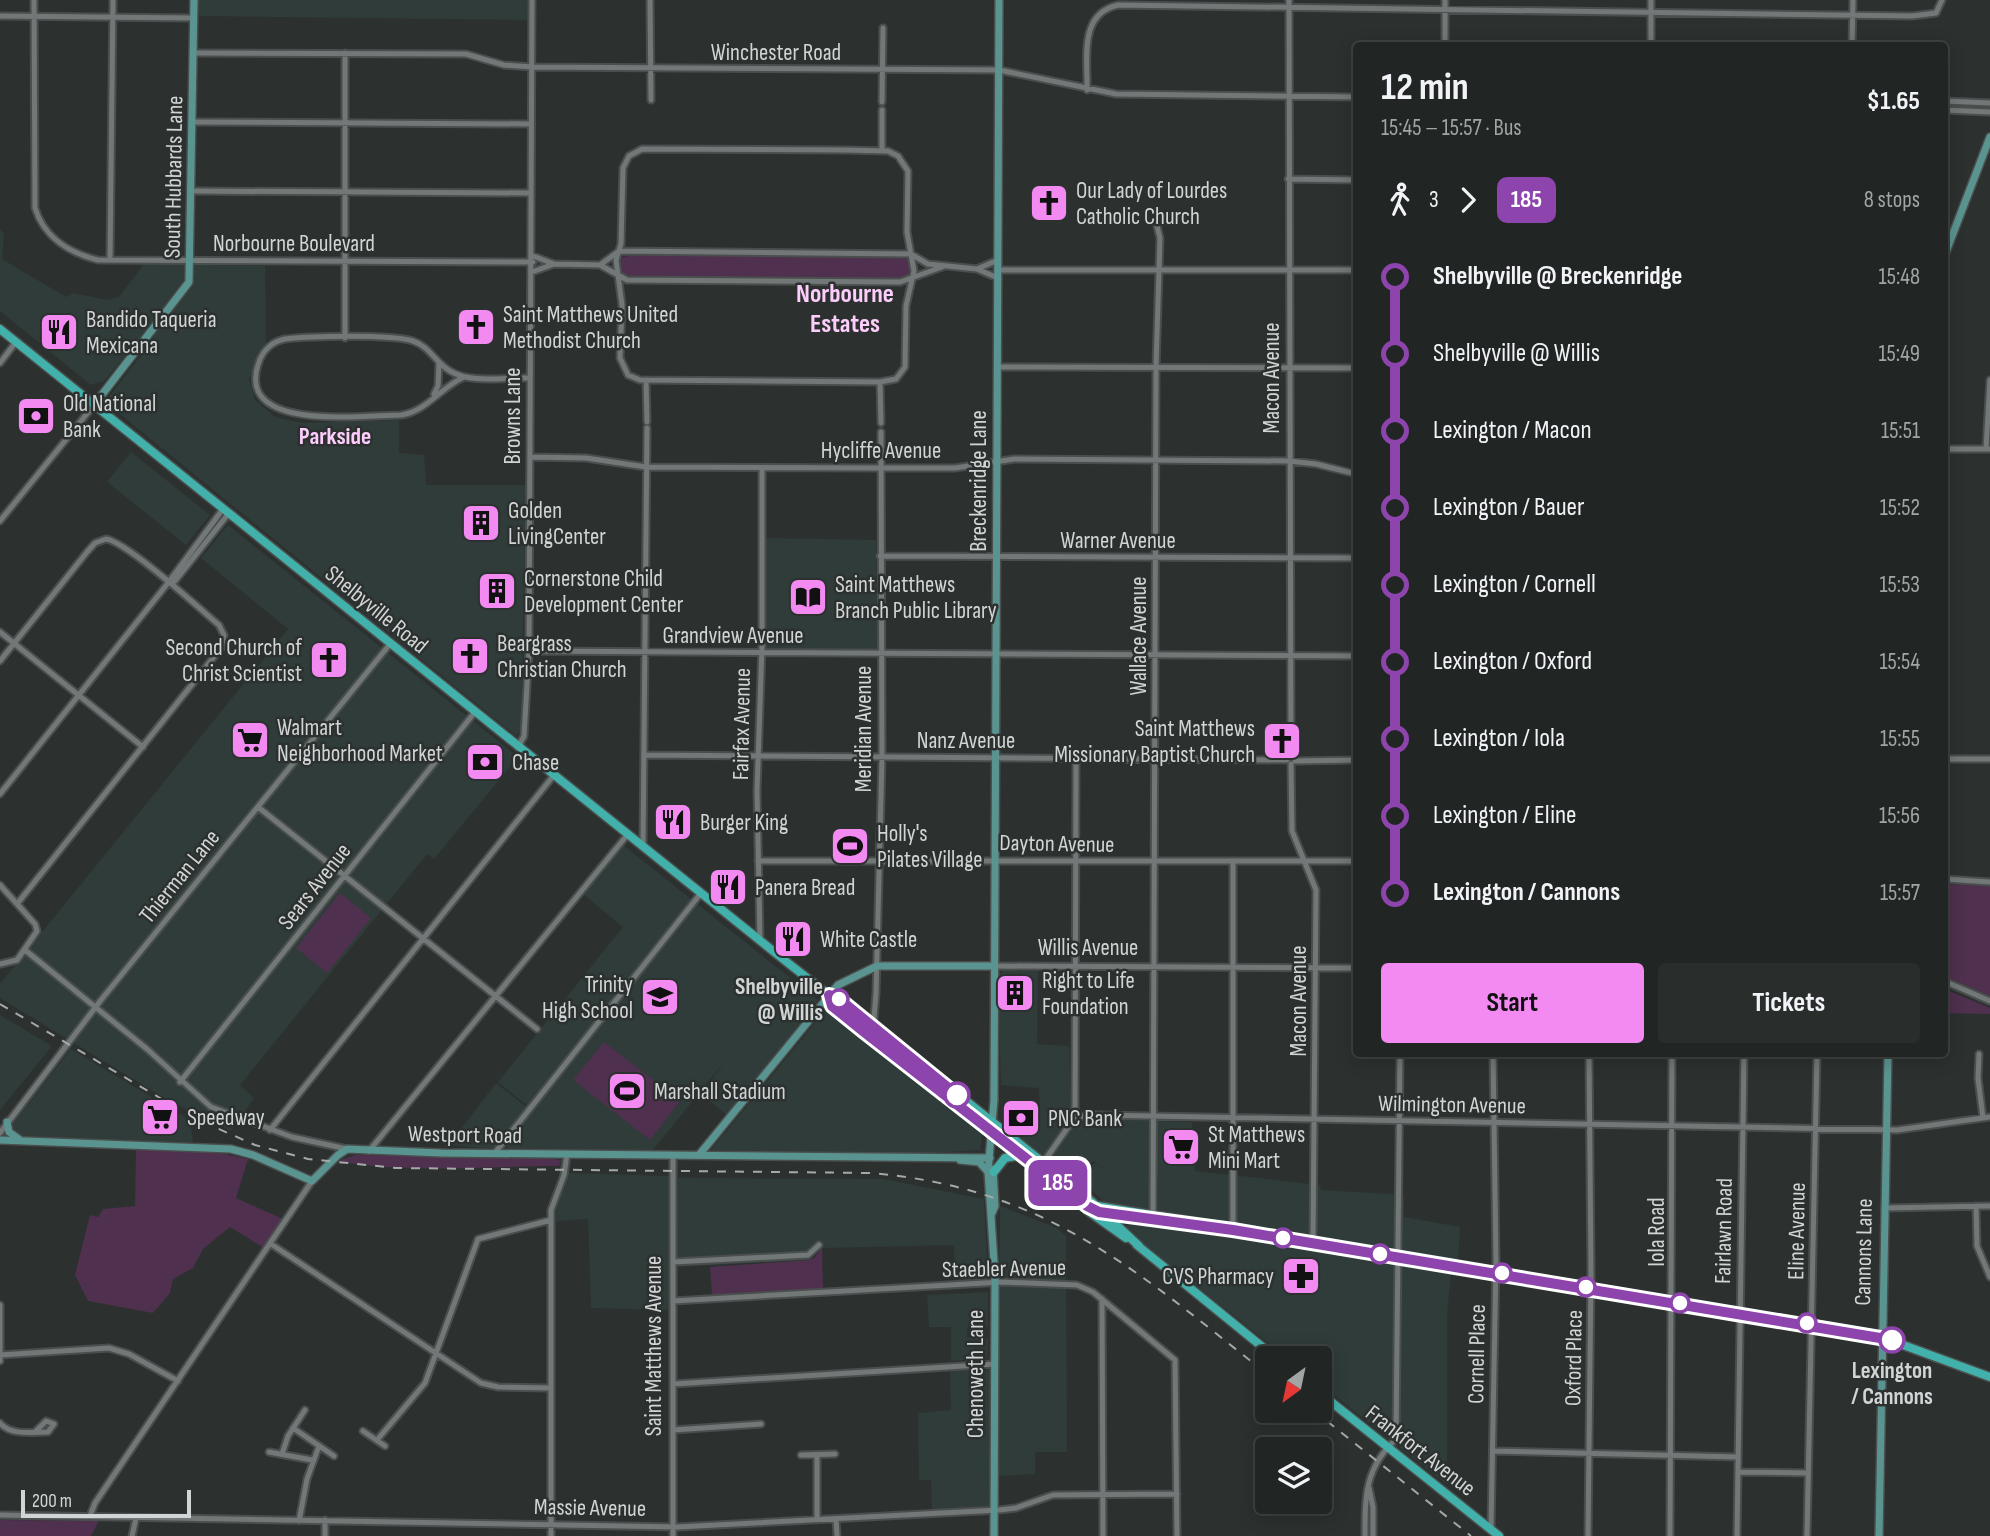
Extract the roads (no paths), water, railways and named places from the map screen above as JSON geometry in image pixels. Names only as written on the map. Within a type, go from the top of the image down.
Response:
[{"type":"main road","name":"South Hubbards Lane","points":[[94,405],[186,289],[192,261],[194,0]]},
{"type":"main road","name":"Breckenridge Lane","points":[[992,1127],[999,0]]},
{"type":"main road","points":[[1948,247],[1990,137]]},
{"type":"main road","name":"Shelbyville Road","points":[[0,329],[643,847],[829,995],[839,999],[1040,1166]]},
{"type":"main road","name":"Willis Avenue","points":[[829,995],[838,985],[877,965],[994,966]]},
{"type":"main road","points":[[699,1155],[829,995]]},
{"type":"main road","name":"Shelbyville Road","points":[[829,995],[832,1006],[992,1127],[1021,1156],[1040,1166]]},
{"type":"main road","name":"Cannons Lane","points":[[1879,1536],[1888,1057]]},
{"type":"main road","points":[[7,1122],[9,1132],[23,1141]]},
{"type":"main road","name":"Chenoweth Lane","points":[[992,1127],[990,1160],[995,1283],[994,1536]]},
{"type":"main road","points":[[0,1140],[231,1149],[257,1156],[312,1181],[347,1149]]},
{"type":"main road","name":"Westport Road","points":[[347,1149],[494,1154],[990,1160]]},
{"type":"main road","points":[[991,1172],[1004,1158],[1021,1156]]},
{"type":"main road","name":"Westport Road","points":[[949,1158],[979,1162],[991,1172]]},
{"type":"main road","points":[[1040,1166],[1096,1206],[1139,1246]]},
{"type":"main road","points":[[1040,1166],[1087,1206],[1104,1213],[1153,1217]]},
{"type":"main road","points":[[1040,1166],[1077,1203],[1139,1246],[1261,1346]]},
{"type":"main road","points":[[1096,1206],[1882,1337],[1990,1377]]},
{"type":"main road","points":[[1125,1232],[1124,1224],[1129,1216]]},
{"type":"main road","name":"Frankfort Avenue","points":[[1332,1403],[1499,1536]]},
{"type":"street","name":"Norbourne Boulevard","points":[[34,0],[35,208],[44,225],[62,245],[86,257],[192,261],[533,259],[554,264],[600,265]]},
{"type":"street","points":[[110,260],[113,0]]},
{"type":"street","name":"Browns Lane","points":[[518,747],[524,736],[529,651],[529,379],[533,259],[532,0]]},
{"type":"street","points":[[650,0],[651,100]]},
{"type":"street","name":"Macon Avenue","points":[[1289,0],[1289,656],[1292,831],[1316,890],[1313,1243]]},
{"type":"street","points":[[1444,42],[1445,0]]},
{"type":"street","points":[[1651,0],[1651,42]]},
{"type":"street","points":[[1852,42],[1853,0]]},
{"type":"street","points":[[1087,90],[1088,33],[1094,19],[1108,8],[1124,5],[1930,16],[1939,11],[1942,0]]},
{"type":"street","points":[[0,16],[193,18]]},
{"type":"street","points":[[882,102],[883,27]]},
{"type":"street","name":"Winchester Road","points":[[194,53],[466,54],[504,65],[532,67],[999,70],[1116,94],[1353,97]]},
{"type":"street","points":[[345,53],[345,338]]},
{"type":"street","points":[[1948,101],[1990,103]]},
{"type":"street","points":[[882,151],[883,110]]},
{"type":"street","points":[[1948,110],[1990,112]]},
{"type":"street","points":[[193,122],[531,124]]},
{"type":"street","points":[[642,149],[882,151],[898,156],[908,171],[906,232],[915,263],[906,306],[908,352],[903,371],[892,381],[632,378],[622,365],[622,305],[616,260],[623,224],[622,175],[629,156],[642,149]]},
{"type":"street","points":[[1288,179],[1353,180]]},
{"type":"street","points":[[192,191],[531,192]]},
{"type":"street","name":"Wallace Avenue","points":[[1153,1217],[1156,367],[1160,238],[1156,222]]},
{"type":"street","points":[[942,268],[912,280],[618,278],[600,265],[619,251],[911,254],[942,268],[977,269],[998,274],[1353,270]]},
{"type":"street","points":[[977,269],[998,260]]},
{"type":"street","name":"Norbourne Boulevard","points":[[532,272],[554,264]]},
{"type":"street","points":[[464,377],[439,391],[418,411],[401,415],[291,414],[263,401],[256,384],[258,364],[266,350],[285,339],[413,341],[426,348],[439,363],[464,377],[529,379]]},
{"type":"street","points":[[0,363],[16,342]]},
{"type":"street","points":[[432,399],[438,386],[439,363]]},
{"type":"street","points":[[998,367],[1353,368]]},
{"type":"street","points":[[643,847],[646,380]]},
{"type":"street","points":[[1948,449],[1988,449],[1990,380]]},
{"type":"street","points":[[880,382],[881,423]]},
{"type":"street","points":[[0,521],[94,405]]},
{"type":"street","name":"Meridian Avenue","points":[[870,1024],[874,1018],[877,965],[882,758],[879,468],[881,432]]},
{"type":"street","name":"Hycliffe Avenue","points":[[530,457],[586,458],[646,467],[762,468],[955,468],[1014,459],[1289,461],[1316,464],[1353,473]]},
{"type":"street","name":"Fairfax Avenue","points":[[760,940],[758,860],[762,468]]},
{"type":"street","points":[[0,794],[168,583],[175,581],[226,511]]},
{"type":"street","points":[[0,661],[98,541],[113,540],[219,625],[225,638],[221,648],[18,904]]},
{"type":"street","name":"Warner Avenue","points":[[880,556],[1353,558]]},
{"type":"street","points":[[0,632],[143,747]]},
{"type":"street","name":"Thierman Lane","points":[[0,1133],[96,1007],[390,644]]},
{"type":"street","name":"Grandview Avenue","points":[[529,651],[1353,656]]},
{"type":"street","name":"Sears Avenue","points":[[180,1082],[475,712]]},
{"type":"street","name":"Nanz Avenue","points":[[644,755],[1353,760]]},
{"type":"street","points":[[1040,1166],[1075,1117],[1076,759]]},
{"type":"street","points":[[1948,759],[1990,759]]},
{"type":"street","points":[[270,1130],[554,775]]},
{"type":"street","points":[[258,807],[537,1029]]},
{"type":"street","points":[[369,1151],[628,834]]},
{"type":"street","name":"Dayton Avenue","points":[[758,860],[1353,861]]},
{"type":"street","points":[[1233,861],[1233,1230]]},
{"type":"street","points":[[1948,879],[1990,882]]},
{"type":"street","points":[[0,885],[37,928],[25,950],[14,962],[0,964]]},
{"type":"street","points":[[494,1154],[701,893]]},
{"type":"street","points":[[25,950],[147,1049],[180,1082],[211,1107],[270,1130],[347,1149]]},
{"type":"street","name":"Willis Avenue","points":[[994,966],[1353,968]]},
{"type":"street","points":[[1948,983],[1990,1001]]},
{"type":"street","points":[[1979,1054],[1978,1078],[1987,1117]]},
{"type":"street","points":[[1365,1536],[1365,1509],[1372,1468],[1396,1439],[1400,1057]]},
{"type":"street","name":"Cornell Place","points":[[1491,1529],[1495,1272],[1493,1057]]},
{"type":"street","name":"Oxford Place","points":[[1588,1536],[1591,1288],[1589,1057]]},
{"type":"street","name":"Iola Road","points":[[1670,1536],[1674,1301],[1672,1057]]},
{"type":"street","name":"Fairlawn Road","points":[[1737,1536],[1744,1057]]},
{"type":"street","name":"Eline Avenue","points":[[1807,1536],[1817,1057]]},
{"type":"street","name":"Wilmington Avenue","points":[[1075,1117],[1315,1118],[1886,1130],[1915,1129],[1987,1117]]},
{"type":"street","points":[[384,1135],[387,1152]]},
{"type":"street","points":[[551,1536],[551,1220],[552,1202],[564,1175],[568,1154]]},
{"type":"street","name":"Saint Matthews Avenue","points":[[673,1155],[673,1536]]},
{"type":"street","points":[[90,1516],[95,1503],[312,1181]]},
{"type":"street","points":[[1976,1206],[1977,1246],[1990,1277]]},
{"type":"street","points":[[1884,1208],[1990,1206]]},
{"type":"street","points":[[377,1440],[425,1383],[478,1238],[551,1220]]},
{"type":"street","points":[[271,1244],[486,1385],[550,1388]]},
{"type":"street","points":[[673,1262],[808,1255],[819,1245]]},
{"type":"street","name":"Staebler Avenue","points":[[673,1301],[995,1283],[1077,1284],[1101,1299],[1175,1360],[1177,1536]]},
{"type":"street","points":[[1101,1299],[1104,1318],[1103,1536]]},
{"type":"street","points":[[0,1305],[0,1361]]},
{"type":"street","points":[[1104,1318],[1117,1312]]},
{"type":"street","points":[[0,1355],[108,1348],[129,1354],[178,1381]]},
{"type":"street","points":[[673,1384],[995,1364]]},
{"type":"street","points":[[282,1454],[293,1428],[305,1410]]},
{"type":"street","points":[[673,1430],[761,1424]]},
{"type":"street","points":[[1,1425],[8,1430],[35,1432]]},
{"type":"street","points":[[293,1428],[334,1455]]},
{"type":"street","points":[[363,1431],[384,1446]]},
{"type":"street","points":[[299,1521],[312,1460],[319,1446]]},
{"type":"street","points":[[1493,1451],[1738,1457]]},
{"type":"street","points":[[268,1452],[312,1460]]},
{"type":"street","points":[[801,1455],[835,1454]]},
{"type":"street","points":[[817,1455],[817,1520]]},
{"type":"street","points":[[1738,1472],[1808,1473]]},
{"type":"street","points":[[1369,1488],[1373,1509],[1373,1533]]},
{"type":"street","name":"Massie Avenue","points":[[0,1515],[673,1527],[995,1510],[1016,1508],[1054,1495],[1177,1494]]},
{"type":"street","points":[[132,1536],[136,1518]]},
{"type":"street","points":[[836,1519],[837,1536]]},
{"type":"street","points":[[325,1520],[325,1536]]},
{"type":"railway","points":[[0,1004],[194,1118],[255,1145],[308,1159],[396,1168],[870,1173],[932,1181],[988,1196],[1038,1216],[1085,1240],[1175,1301],[1255,1364]]},
{"type":"railway","points":[[1329,1423],[1471,1536]]},
{"type":"place","name":"Our Lady of Lourdes Catholic Church","points":[[1049,203]]},
{"type":"place","name":"Saint Matthews United Methodist Church","points":[[476,327]]},
{"type":"place","name":"Bandido Taqueria Mexicana","points":[[59,332]]},
{"type":"place","name":"Old National Bank","points":[[36,416]]},
{"type":"place","name":"Golden LivingCenter","points":[[481,523]]},
{"type":"place","name":"Cornerstone Child Development Center","points":[[497,591]]},
{"type":"place","name":"Saint Matthews Branch Public Library","points":[[808,597]]},
{"type":"place","name":"Beargrass Christian Church","points":[[470,656]]},
{"type":"place","name":"Second Church of Christ Scientist","points":[[329,660]]},
{"type":"place","name":"Walmart Neighborhood Market","points":[[250,740]]},
{"type":"place","name":"Saint Matthews Missionary Baptist Church","points":[[1282,741]]},
{"type":"place","name":"Chase","points":[[485,762]]},
{"type":"place","name":"Burger King","points":[[673,822]]},
{"type":"place","name":"Holly's Pilates Village","points":[[850,846]]},
{"type":"place","name":"Panera Bread","points":[[728,887]]},
{"type":"place","name":"White Castle","points":[[793,939]]},
{"type":"place","name":"Right to Life Foundation","points":[[1015,993]]},
{"type":"place","name":"Trinity High School","points":[[660,997]]},
{"type":"place","name":"Shelbyville @ Willis","points":[[839,999]]},
{"type":"place","name":"Marshall Stadium","points":[[627,1091]]},
{"type":"place","name":"Speedway","points":[[160,1117]]},
{"type":"place","name":"PNC Bank","points":[[1021,1118]]},
{"type":"place","name":"St Matthews Mini Mart","points":[[1181,1147]]},
{"type":"place","name":"CVS Pharmacy","points":[[1301,1276]]},
{"type":"place","name":"Lexington / Cannons","points":[[1892,1340]]},
{"type":"district","name":"Norbourne Estates","points":[[845,308]]},
{"type":"district","name":"Parkside","points":[[335,436]]}]
